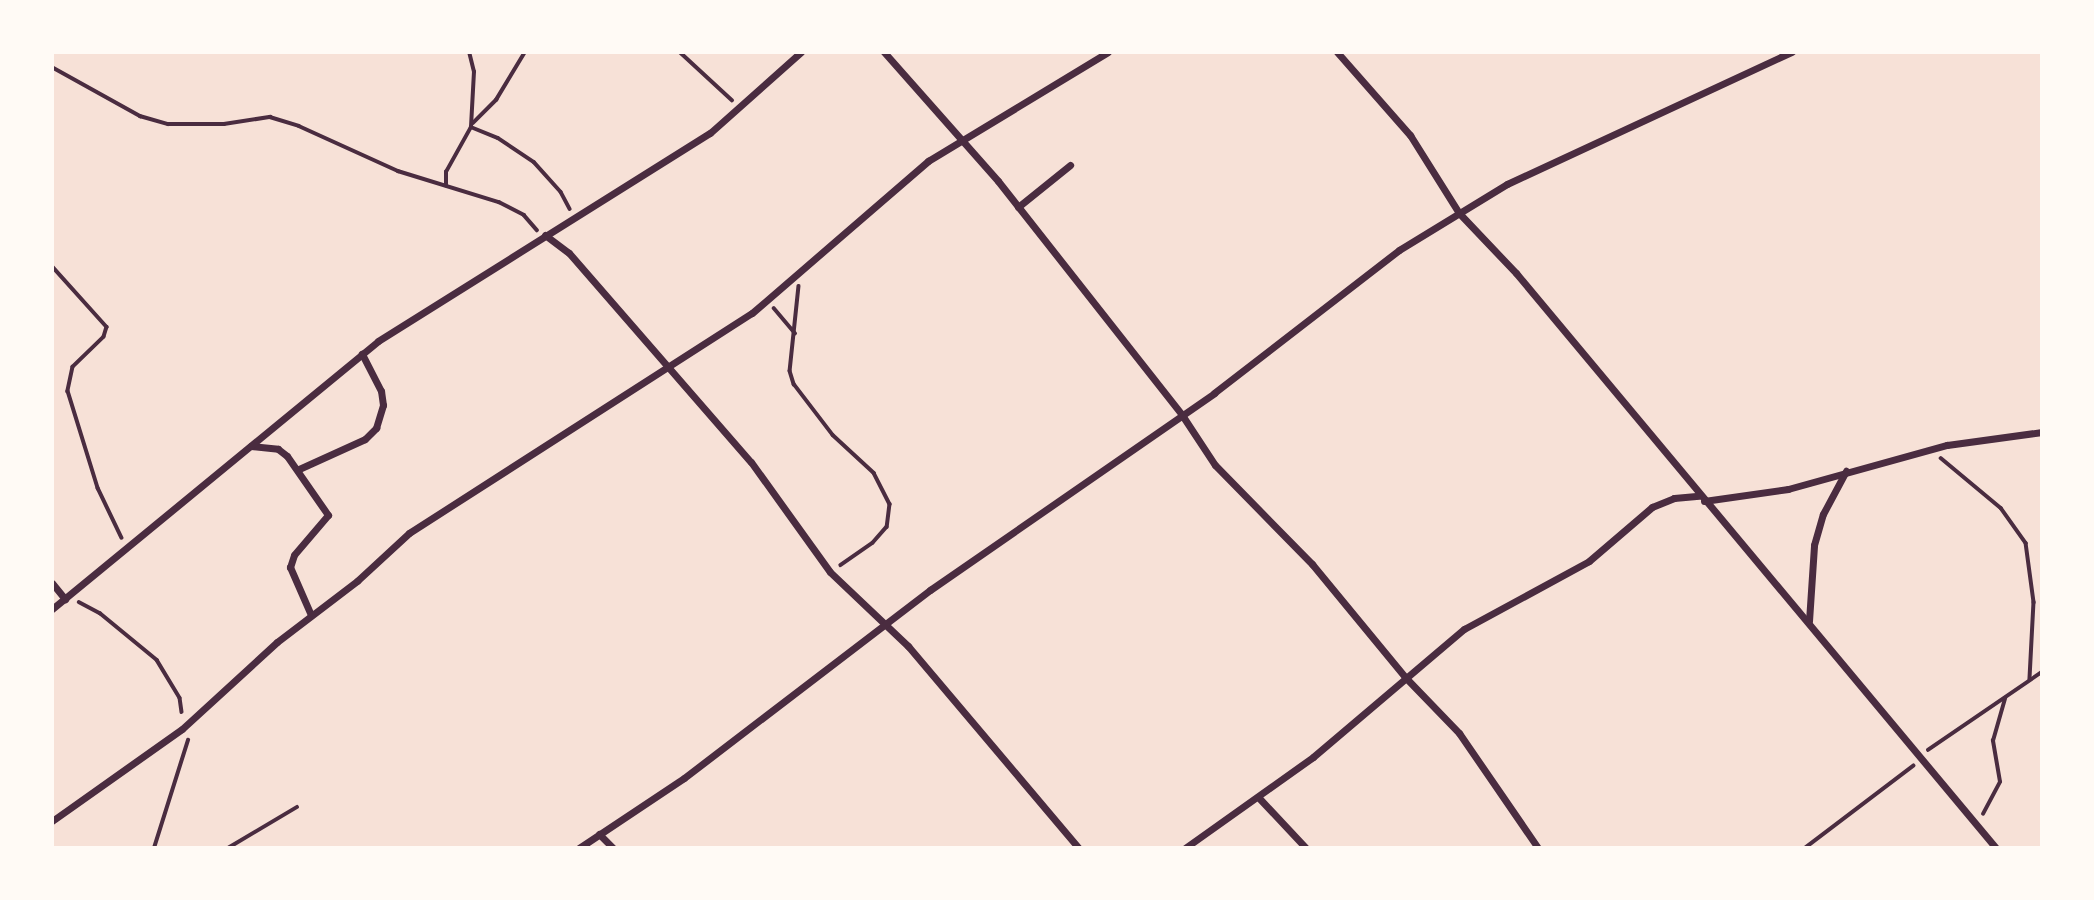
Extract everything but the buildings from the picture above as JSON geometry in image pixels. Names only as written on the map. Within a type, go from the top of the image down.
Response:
[{"type":"street","points":[[52,609],[362,354],[543,236],[710,133],[801,52]]},
{"type":"street","points":[[884,52],[963,138],[1182,415],[1215,465],[1312,564],[1405,677],[1459,733],[1538,848]]},
{"type":"street","points":[[52,821],[182,729],[408,533],[767,301],[905,178],[963,138],[1108,52]]},
{"type":"street","points":[[1338,52],[1410,135],[1459,213],[1516,273],[1702,498],[1977,821],[1996,848]]},
{"type":"street","points":[[579,848],[684,778],[887,623],[1182,415],[1399,250],[1507,184],[1793,52]]},
{"type":"street","points":[[1018,207],[1070,166]]},
{"type":"street","points":[[543,236],[569,253],[751,462],[830,572],[887,623],[1079,848]]},
{"type":"street","points":[[299,470],[365,439],[376,428],[383,405],[381,391],[362,354]]},
{"type":"street","points":[[1185,848],[1259,798],[1464,629],[1589,561],[1652,507],[1674,498],[1702,498],[1788,489],[1927,450],[2042,432]]},
{"type":"street","points":[[251,446],[278,450],[299,470],[328,515],[294,555],[290,567],[311,615]]},
{"type":"street","points":[[1810,622],[1814,545],[1823,513],[1846,471]]},
{"type":"street","points":[[52,583],[67,598]]},
{"type":"street","points":[[1259,798],[1306,848]]},
{"type":"street","points":[[600,834],[613,848]]},
{"type":"path","points":[[469,52],[474,72],[471,126]]},
{"type":"path","points":[[446,186],[446,172],[471,126],[496,100],[525,52]]},
{"type":"path","points":[[680,52],[741,108]]},
{"type":"path","points":[[52,67],[140,116],[192,126],[270,117],[446,186],[514,209],[543,236]]},
{"type":"path","points":[[471,126],[498,138],[534,162],[561,192],[573,217]]},
{"type":"path","points":[[52,266],[107,327],[104,337],[74,367],[68,391],[98,488],[128,549]]},
{"type":"path","points":[[798,275],[790,371],[794,384],[833,435],[874,472],[890,505],[887,527],[873,543],[830,572]]},
{"type":"path","points":[[767,301],[795,333]]},
{"type":"path","points":[[1927,450],[2001,508],[2026,543],[2034,601],[2030,679]]},
{"type":"path","points":[[67,598],[100,613],[157,660],[180,698],[182,729]]},
{"type":"path","points":[[1805,848],[1921,757],[2042,672]]},
{"type":"path","points":[[1977,821],[1995,797],[2000,782],[1993,741],[2006,697]]},
{"type":"path","points":[[154,848],[197,715]]},
{"type":"path","points":[[228,848],[297,807]]}]
